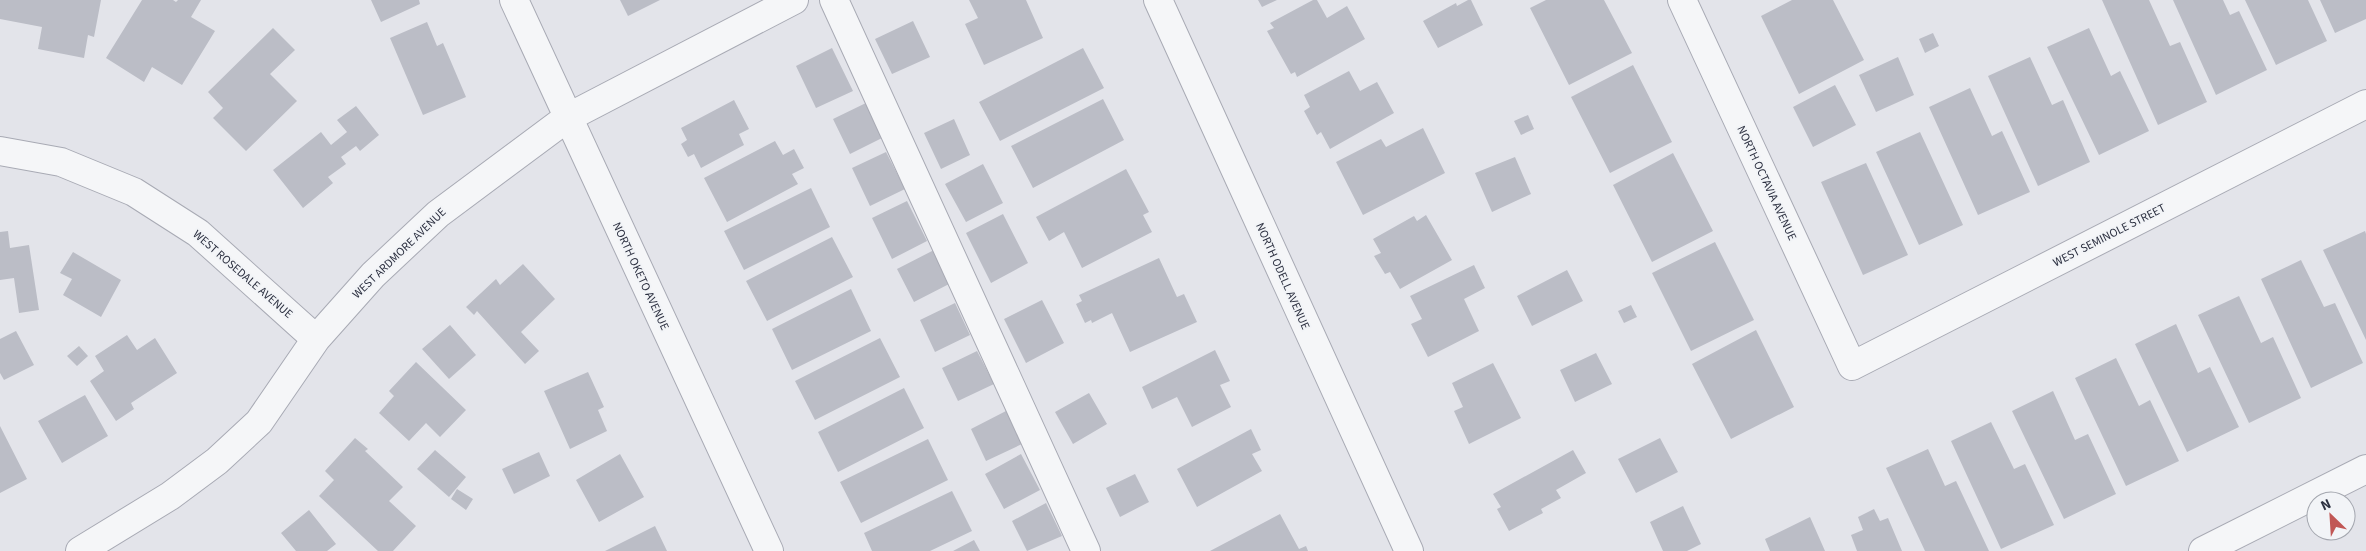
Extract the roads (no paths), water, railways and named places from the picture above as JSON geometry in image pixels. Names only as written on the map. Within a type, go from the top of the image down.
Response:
[{"type":"street","name":"NORTH OKETO AVENUE","points":[[514,0],[769,551]]},
{"type":"street","name":"WEST ARDMORE AVENUE","points":[[80,551],[170,496],[217,461],[259,422],[316,339],[373,276],[438,214],[567,118],[794,0]]},
{"type":"street","points":[[834,0],[1086,551]]},
{"type":"street","name":"NORTH ODELL AVENUE","points":[[1158,0],[1409,551]]},
{"type":"street","name":"NORTH OCTAVIA AVENUE","points":[[1682,0],[1852,366]]},
{"type":"street","name":"WEST SEMINOLE STREET","points":[[1852,366],[2366,104]]},
{"type":"street","name":"WEST ROSEDALE AVENUE","points":[[0,151],[61,162],[134,192],[198,232],[316,339]]},
{"type":"street","points":[[2203,551],[2366,470]]}]
